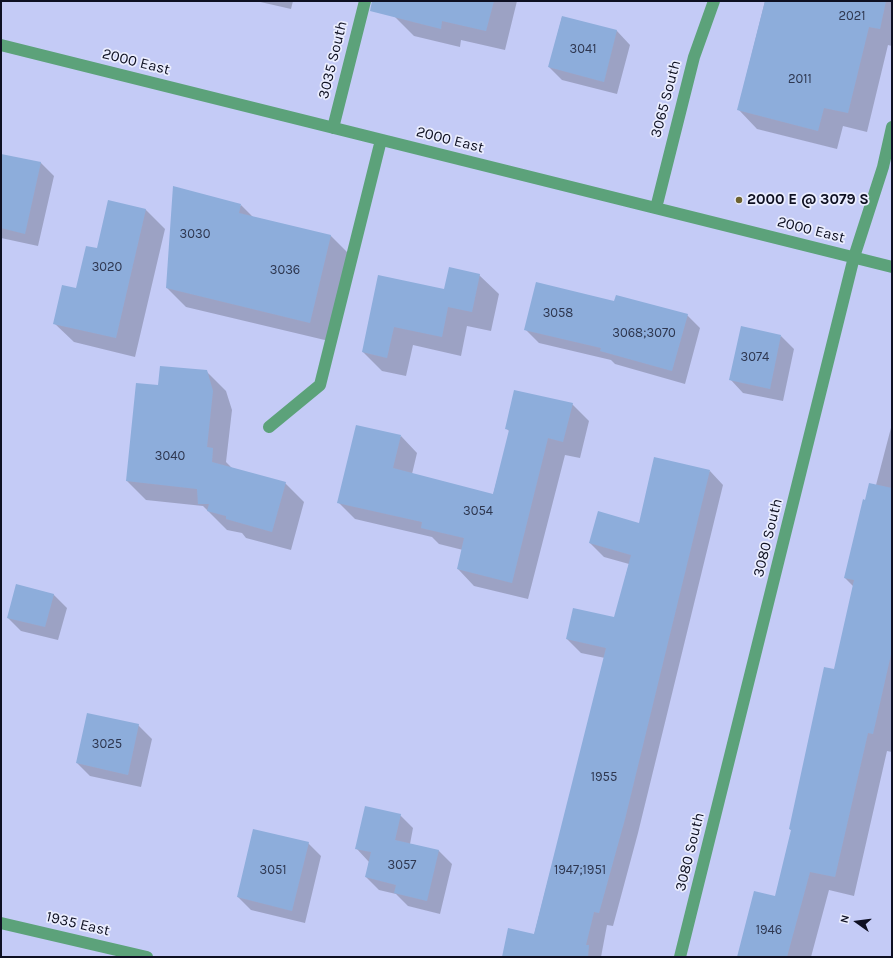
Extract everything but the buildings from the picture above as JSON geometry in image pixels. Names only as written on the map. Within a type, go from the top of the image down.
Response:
[{"type":"street","name":"3035 South","points":[[333,128],[365,1]]},
{"type":"street","name":"3065 South","points":[[656,208],[694,57],[714,1]]},
{"type":"street","name":"2000 East","points":[[1,45],[892,267]]},
{"type":"street","name":"3080 South","points":[[680,957],[854,257],[883,167],[892,127]]},
{"type":"street","points":[[270,427],[320,384],[381,140]]},
{"type":"street","name":"1935 East","points":[[1,923],[147,957]]},
{"type":"place","name":"2000 E @ 3079 S","points":[[739,200]]}]
